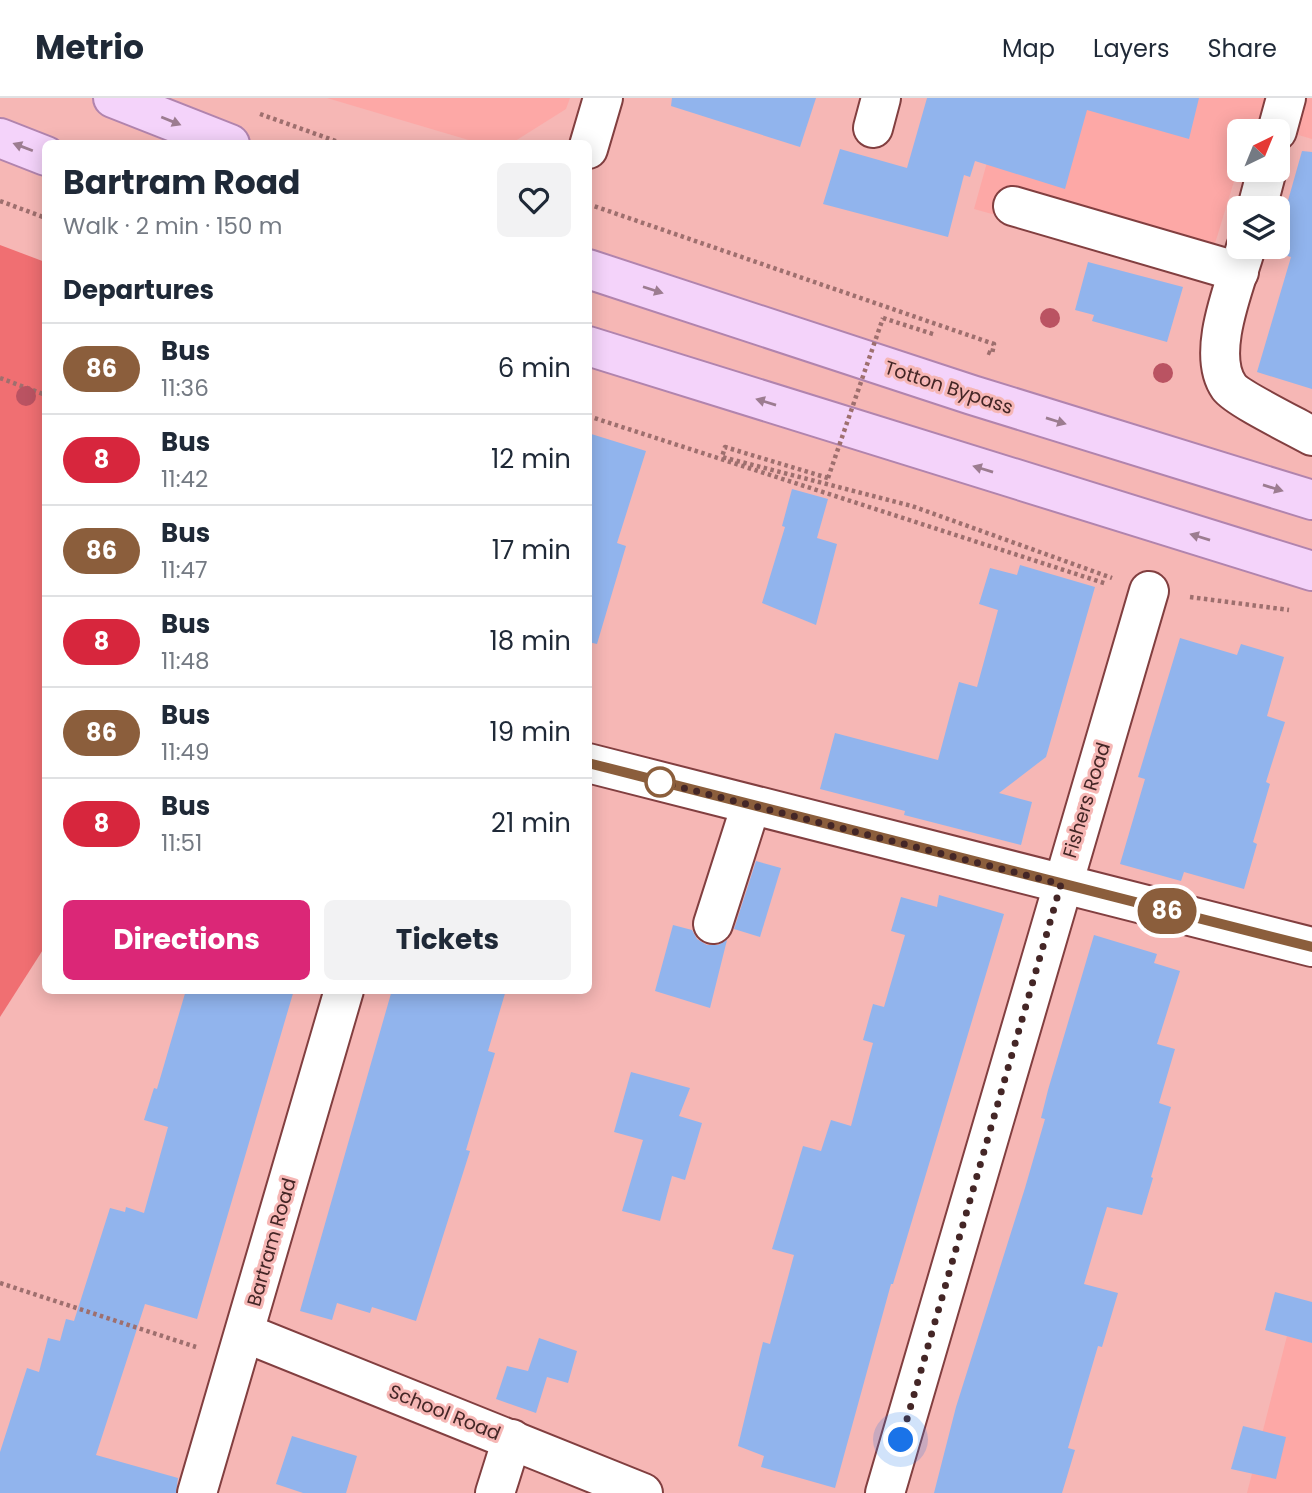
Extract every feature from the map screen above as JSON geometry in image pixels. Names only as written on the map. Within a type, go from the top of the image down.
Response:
[{"type":"main road","points":[[113,98],[220,140]]},
{"type":"main road","points":[[0,138],[42,154]]},
{"type":"main road","name":"Totton Bypass","points":[[592,270],[972,396],[1312,500]]},
{"type":"main road","points":[[592,347],[1312,572]]},
{"type":"street","points":[[591,140],[603,98]]},
{"type":"street","points":[[1280,119],[1286,98]]},
{"type":"street","points":[[1013,206],[1243,260],[1220,340],[1221,367],[1230,388],[1312,436]]},
{"type":"street","name":"Fishers Road","points":[[886,1493],[1061,884],[1149,591]]},
{"type":"street","points":[[592,764],[1312,947]]},
{"type":"street","points":[[713,924],[751,805]]},
{"type":"street","name":"Bartram Road","points":[[197,1493],[343,994]]},
{"type":"street","name":"School Road","points":[[241,1347],[512,1439],[643,1493]]},
{"type":"street","points":[[495,1493],[512,1439]]},
{"type":"path","points":[[250,110],[333,140]]},
{"type":"path","points":[[0,201],[42,217]]},
{"type":"path","points":[[592,205],[994,344],[992,354],[980,350]]},
{"type":"path","points":[[944,338],[883,318],[828,478],[725,447],[722,457],[912,506],[1149,591],[1298,612]]},
{"type":"path","points":[[0,378],[42,394]]},
{"type":"path","points":[[592,417],[1138,594],[1149,591]]},
{"type":"path","points":[[0,1283],[241,1347]]},
{"type":"shaded area","points":[[327,98],[570,98],[566,109],[517,140],[469,140]]},
{"type":"shaded area","points":[[1005,98],[1312,98],[1312,139],[1290,132],[1290,119],[1227,119],[1227,182],[1234,182],[1230,196],[1227,196],[1227,204],[1206,273],[974,209]]},
{"type":"shaded area","points":[[0,245],[42,261],[42,951],[0,1017]]},
{"type":"shaded area","points":[[1287,1336],[1312,1343],[1312,1493],[1247,1493]]},
{"type":"building","points":[[672,98],[816,98],[800,147],[671,106]]},
{"type":"building","points":[[927,98],[1199,98],[1189,139],[1087,110],[1065,189],[975,161],[970,177],[964,175],[948,237],[823,204],[840,149],[907,168]]},
{"type":"building","points":[[1302,151],[1312,152],[1312,389],[1257,372],[1291,257],[1289,196]]},
{"type":"building","points":[[1088,262],[1183,287],[1167,342],[1092,321],[1094,315],[1075,310]]},
{"type":"building","points":[[592,434],[646,451],[617,543],[626,546],[597,644],[592,643]]},
{"type":"building","points":[[792,489],[828,499],[817,538],[837,544],[816,625],[762,603],[785,527],[782,526]]},
{"type":"building","points":[[1020,565],[1095,587],[1046,757],[999,793],[1032,802],[1021,845],[904,815],[905,811],[820,789],[835,733],[938,760],[959,682],[977,687],[998,610],[979,604],[990,568],[1017,575]]},
{"type":"building","points":[[1180,638],[1237,655],[1241,644],[1284,657],[1267,716],[1285,722],[1266,782],[1270,784],[1253,842],[1257,844],[1244,889],[1184,872],[1181,881],[1120,864],[1145,779],[1138,777]]},
{"type":"building","points":[[756,861],[781,868],[760,937],[734,929]]},
{"type":"building","points":[[939,895],[1004,914],[891,1284],[835,1488],[761,1467],[764,1456],[738,1446],[763,1342],[770,1344],[794,1255],[772,1249],[803,1146],[821,1151],[831,1120],[851,1126],[873,1043],[863,1040],[873,1004],[884,1007],[905,935],[891,931],[901,897],[937,907]]},
{"type":"building","points":[[673,925],[692,930],[697,939],[707,945],[718,945],[727,940],[710,1008],[655,991]]},
{"type":"building","points":[[1094,935],[1157,954],[1154,963],[1180,971],[1157,1044],[1175,1049],[1159,1103],[1171,1107],[1151,1177],[1153,1178],[1142,1215],[1107,1207],[1084,1284],[1118,1293],[1102,1347],[1098,1346],[1068,1448],[1075,1450],[1062,1493],[934,1493],[956,1407],[1045,1119],[1041,1118],[1048,1090]]},
{"type":"building","points":[[185,994],[293,994],[197,1319],[145,1304],[96,1455],[178,1478],[176,1493],[0,1493],[0,1452],[27,1368],[39,1372],[48,1338],[60,1341],[66,1319],[74,1321],[110,1208],[125,1212],[126,1207],[144,1213],[168,1127],[144,1120],[154,1088],[157,1089]]},
{"type":"building","points":[[391,994],[505,994],[488,1051],[495,1053],[466,1150],[470,1151],[416,1321],[372,1307],[370,1313],[337,1303],[332,1320],[300,1311]]},
{"type":"building","points":[[631,1072],[690,1088],[679,1116],[702,1123],[685,1180],[672,1176],[660,1221],[622,1211],[643,1140],[614,1132]]},
{"type":"building","points":[[1275,1292],[1312,1302],[1312,1343],[1265,1330]]},
{"type":"building","points":[[539,1338],[577,1351],[568,1383],[547,1377],[536,1413],[496,1399],[507,1366],[528,1371]]},
{"type":"building","points":[[1243,1426],[1286,1437],[1276,1479],[1231,1469]]},
{"type":"building","points":[[292,1436],[357,1456],[346,1493],[303,1493],[276,1484]]},
{"type":"bus line","name":"86","points":[[592,764],[1312,947]]},
{"type":"route","points":[[660,782],[658,781],[1061,884],[901,1440]]}]
